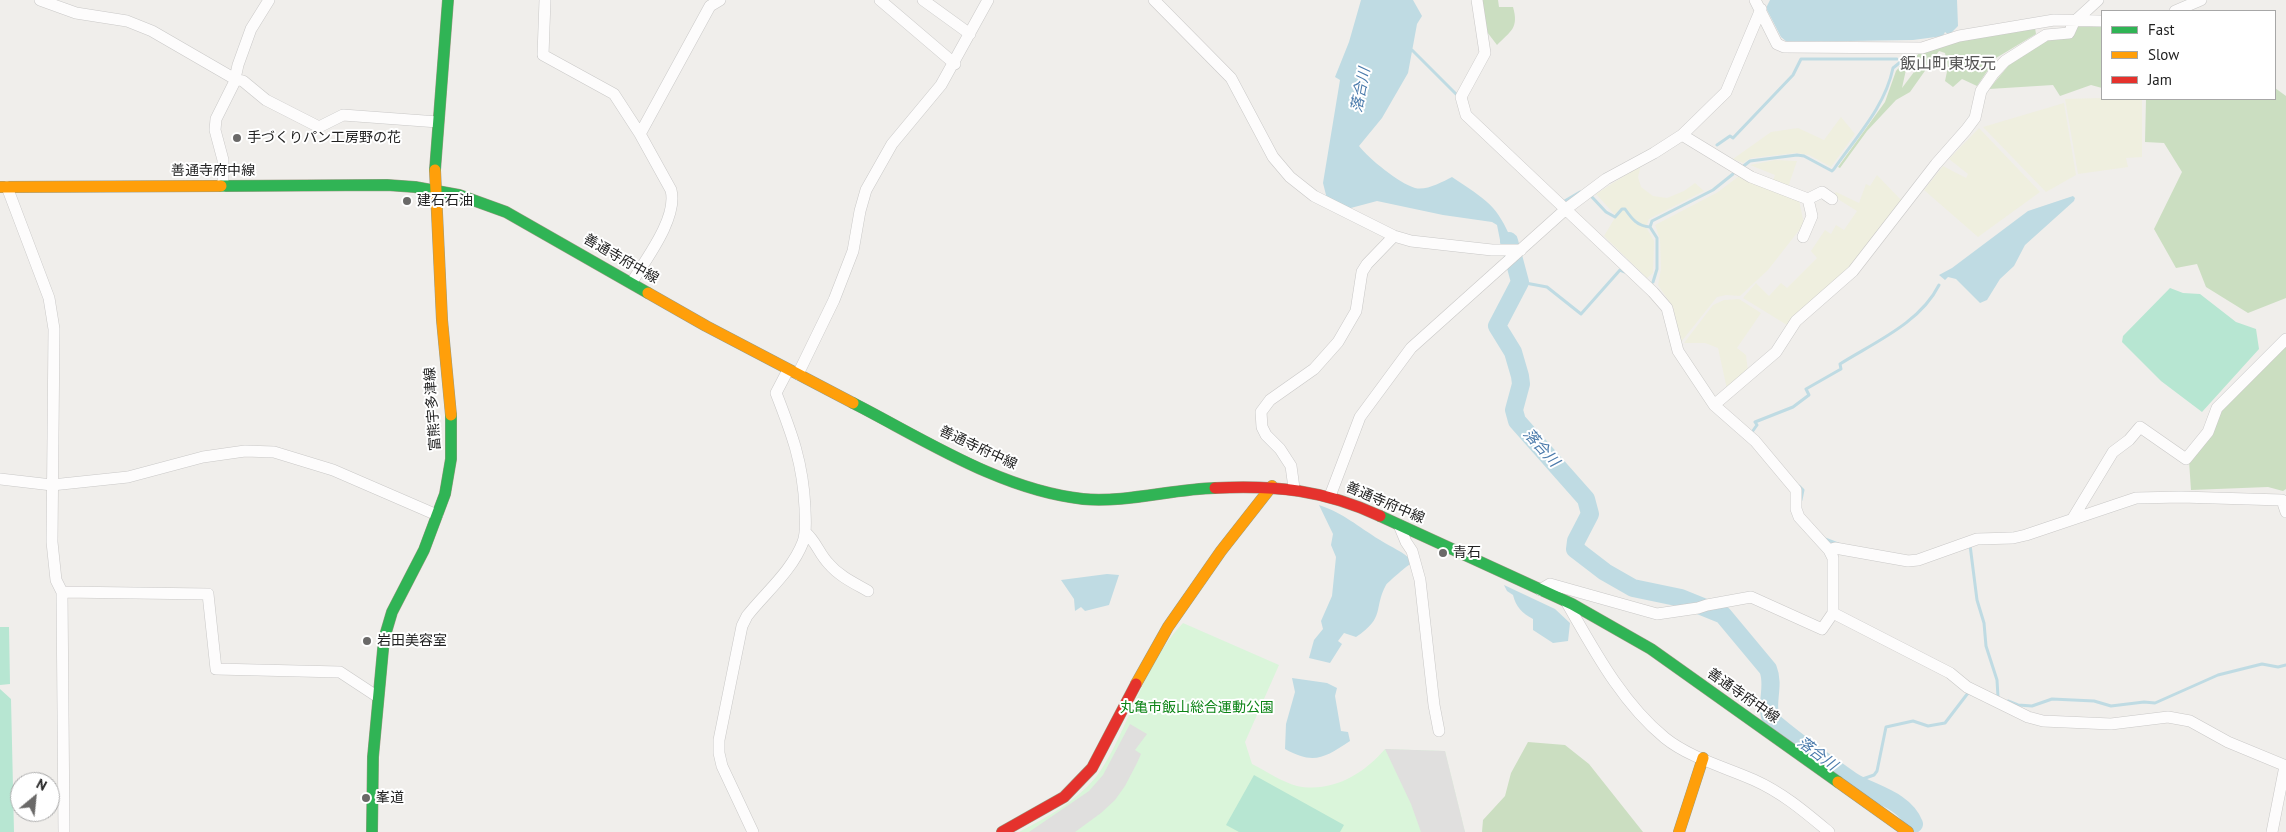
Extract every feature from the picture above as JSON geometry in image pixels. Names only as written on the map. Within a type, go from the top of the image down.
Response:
[{"type":"main road","name":"富熊宇多津線","points":[[372,832],[373,757],[378,697],[388,625],[401,593],[424,550],[445,494],[451,459],[452,429],[442,320],[435,168],[448,0]]},
{"type":"main road","name":"善通寺府中線","points":[[4,187],[387,185],[436,190],[459,195],[506,212],[632,282],[706,326],[970,463],[1004,478],[1064,496],[1084,499],[1114,498],[1204,488],[1272,486],[1294,488],[1330,496],[1399,525],[1540,590],[1572,602],[1651,649],[1908,832]]},
{"type":"main road","points":[[1002,832],[1064,797],[1092,768],[1168,627],[1221,551],[1272,486]]},
{"type":"main road","points":[[1679,832],[1704,758]]},
{"type":"street","points":[[40,0],[76,12],[127,21],[152,31],[235,79],[243,81],[266,100],[319,127],[343,116],[438,122]]},
{"type":"street","points":[[223,186],[223,160],[215,130],[216,119],[235,79],[251,29],[270,0]]},
{"type":"street","points":[[545,0],[544,55],[614,94],[664,175],[673,199],[658,239],[632,282]]},
{"type":"street","points":[[640,134],[710,6],[720,0]]},
{"type":"street","points":[[880,0],[955,64]]},
{"type":"street","points":[[923,0],[970,34]]},
{"type":"street","points":[[753,832],[722,766],[719,740],[742,626],[747,616],[790,563],[803,542],[805,532],[804,485],[799,456],[792,430],[776,393],[793,372],[834,300],[854,251],[860,211],[866,190],[892,144],[941,85],[955,64],[988,0]]},
{"type":"street","points":[[1154,0],[1230,78],[1273,157],[1290,177],[1314,196],[1394,236],[1434,244],[1512,253]]},
{"type":"street","points":[[1477,0],[1485,53],[1461,97],[1462,107],[1466,115],[1667,308],[1678,351],[1714,405],[1755,441],[1796,490],[1796,509],[1800,517],[1829,550],[1833,558],[1832,613],[1822,629],[1751,597],[1657,614],[1550,584],[1540,590]]},
{"type":"street","points":[[1714,405],[1776,352],[1796,321],[1853,271],[1936,164],[1975,118],[1982,92],[2004,61],[2046,35],[2069,33],[2074,22],[2098,0]]},
{"type":"street","points":[[2176,10],[2201,0]]},
{"type":"street","points":[[1760,3],[1777,44],[1784,47],[1922,48],[1958,36],[2044,22],[2101,21]]},
{"type":"street","points":[[1330,496],[1360,417],[1411,348],[1512,253],[1566,209],[1606,179],[1654,154],[1682,135],[1726,92],[1760,3]]},
{"type":"street","points":[[1682,135],[1751,177],[1808,199],[1822,192],[1832,199]]},
{"type":"street","points":[[4,187],[49,298],[54,329],[52,542],[56,580],[62,592],[64,832]]},
{"type":"street","points":[[1803,237],[1812,216],[1808,199]]},
{"type":"street","points":[[1294,488],[1291,466],[1280,449],[1266,435],[1262,427],[1261,412],[1270,400],[1314,369],[1338,342],[1356,311],[1362,272],[1367,264],[1394,236]]},
{"type":"street","points":[[2073,518],[2113,452],[2130,440],[2140,427],[2186,459],[2208,432],[2217,408],[2286,339]]},
{"type":"street","points":[[0,479],[52,485],[128,477],[220,455],[245,451],[274,452],[333,470],[437,515]]},
{"type":"street","points":[[1829,550],[1835,548],[1908,561],[1977,538],[2013,538],[2026,535],[2136,498],[2282,500],[2286,512]]},
{"type":"street","points":[[1399,525],[1412,551],[1420,580],[1432,696],[1440,732]]},
{"type":"street","points":[[805,532],[812,538],[827,562],[837,572],[868,591]]},
{"type":"street","points":[[62,592],[208,594],[216,669],[340,672],[378,697]]},
{"type":"street","points":[[1572,602],[1601,662],[1645,720],[1666,739],[1785,796],[1829,832]]},
{"type":"street","points":[[1832,613],[1950,673],[1967,687],[2028,718],[2043,721],[2111,724],[2168,717],[2190,721],[2228,742],[2286,766],[2272,832]]},
{"type":"street","points":[[1804,812],[1816,832]]},
{"type":"green space","points":[[1482,0],[1498,0],[1499,7],[1513,7],[1515,14],[1514,25],[1497,45],[1484,28]]},
{"type":"green space","points":[[2077,26],[2101,26],[2101,88],[2091,85],[2060,96],[2053,85],[1989,89],[2009,65],[2049,39],[2072,38]]},
{"type":"green space","points":[[2035,28],[2036,34],[1996,58],[1977,86],[1962,79],[1953,87],[1945,81],[1948,67],[1945,53],[1939,51],[1910,92],[1896,100],[1867,131],[1840,168],[1838,167],[1885,102],[1896,71],[1905,60],[1907,65],[1902,88],[1917,68],[1916,57],[1919,53],[1967,39]]},
{"type":"green space","points":[[2276,89],[2286,96],[2286,298],[2248,313],[2206,287],[2197,264],[2176,268],[2154,229],[2182,172],[2164,143],[2145,142],[2146,100],[2276,100]]},
{"type":"green space","points":[[2065,99],[2142,100],[2142,157],[2126,158],[2128,167],[2078,174]]},
{"type":"green space","points":[[2064,103],[2076,175],[2046,192],[1983,127]]},
{"type":"green space","points":[[1841,117],[1855,134],[1831,167],[1809,155],[1796,153],[1751,158],[1743,163],[1733,159],[1771,132],[1798,128],[1824,140]]},
{"type":"green space","points":[[1979,128],[2040,192],[1978,237],[1924,190],[1943,166],[1966,178],[1968,174],[1949,159]]},
{"type":"green space","points":[[1775,160],[1797,161],[1788,187],[1772,183],[1775,175],[1750,165]]},
{"type":"green space","points":[[1641,165],[1638,177],[1641,187],[1653,196],[1667,198],[1684,191],[1695,183],[1704,191],[1649,219],[1646,227],[1654,241],[1653,273],[1647,278],[1604,236],[1616,216],[1596,194]]},
{"type":"green space","points":[[1877,175],[1902,201],[1852,264],[1787,325],[1743,298],[1756,283],[1769,296],[1781,283],[1787,288],[1817,258],[1811,251],[1825,230],[1831,234],[1836,225],[1844,230],[1857,211],[1833,196],[1836,192],[1859,203],[1866,184],[1870,186]]},
{"type":"green space","points":[[1739,176],[1799,200],[1804,224],[1768,270],[1740,296],[1726,295],[1717,297],[1681,342],[1673,307],[1658,285],[1661,269],[1660,239],[1655,225],[1718,192]]},
{"type":"green space","points":[[2170,288],[2183,293],[2200,294],[2236,322],[2256,329],[2259,349],[2202,412],[2161,381],[2122,342],[2123,336]]},
{"type":"green space","points":[[1739,299],[1761,313],[1737,348],[1746,355],[1748,371],[1727,389],[1718,348],[1705,343],[1684,343],[1713,305],[1724,300]]},
{"type":"green space","points":[[2286,345],[2286,489],[2283,491],[2268,487],[2191,490],[2189,461],[2221,410]]},
{"type":"green space","name":"丸亀市飯山総合運動公園","points":[[1183,623],[1279,665],[1245,742],[1252,764],[1297,786],[1322,787],[1346,780],[1356,774],[1367,767],[1385,749],[1445,751],[1465,832],[1019,832],[1051,815],[1079,794],[1096,777],[1112,752],[1157,659],[1173,634]]},
{"type":"green space","points":[[0,627],[9,627],[10,684],[0,685]]},
{"type":"green space","points":[[0,689],[11,699],[13,772],[10,772],[10,822],[14,822],[14,832],[0,832]]},
{"type":"green space","points":[[1528,742],[1565,745],[1589,764],[1643,832],[1482,832],[1483,820],[1505,796],[1511,773]]},
{"type":"green space","points":[[1254,775],[1344,825],[1340,832],[1239,832],[1226,825]]},
{"type":"shaded area","points":[[1130,724],[1147,734],[1135,750],[1141,754],[1125,786],[1115,800],[1075,832],[1029,832],[1089,791],[1103,775]]},
{"type":"shaded area","points":[[1385,749],[1445,751],[1465,832],[1421,832],[1411,804]]},
{"type":"water","points":[[1361,0],[1413,0],[1422,16],[1417,24],[1408,73],[1382,118],[1359,146],[1385,170],[1415,188],[1429,187],[1452,177],[1489,204],[1501,219],[1513,243],[1501,245],[1497,225],[1492,222],[1443,215],[1377,201],[1347,209],[1327,199],[1323,183],[1340,80],[1335,77],[1349,42]]},
{"type":"water","points":[[1770,0],[1957,0],[1958,26],[1949,35],[1945,32],[1943,36],[1913,40],[1787,42],[1781,37],[1766,8]]},
{"type":"water","points":[[2073,196],[2075,198],[2074,201],[2025,245],[2014,266],[2000,279],[1987,300],[1980,303],[1956,279],[1948,277],[1945,280],[1939,275],[1952,268],[2028,211]]},
{"type":"water","points":[[1319,505],[1344,516],[1401,552],[1413,562],[1386,585],[1372,624],[1356,637],[1344,633],[1338,641],[1342,644],[1330,663],[1309,658],[1314,640],[1323,629],[1321,621],[1332,596],[1336,557],[1331,545],[1333,534]]},
{"type":"water","points":[[1107,574],[1119,575],[1109,605],[1085,611],[1081,607],[1075,611],[1074,599],[1061,580]]},
{"type":"water","points":[[1504,585],[1555,609],[1570,623],[1568,641],[1553,643],[1533,630],[1533,619],[1520,609],[1513,595],[1507,591]]},
{"type":"water","points":[[1292,678],[1327,683],[1337,688],[1335,696],[1341,731],[1348,732],[1350,741],[1333,752],[1311,758],[1285,749],[1286,724],[1295,692]]},
{"type":"waterway","points":[[1412,50],[1457,95]]},
{"type":"waterway","points":[[1717,145],[1730,136],[1733,138],[1793,75],[1801,59],[1897,59]]},
{"type":"waterway","points":[[1741,168],[1750,161],[1797,155],[1804,156],[1832,171],[1877,109],[1884,96],[1893,68],[1903,60]]},
{"type":"waterway","points":[[1653,282],[1657,269],[1657,238],[1650,227],[1652,221],[1713,190],[1733,174]]},
{"type":"waterway","points":[[1563,202],[1580,192]]},
{"type":"waterway","points":[[1591,196],[1606,212],[1615,217],[1622,209],[1625,209],[1635,221],[1650,227]]},
{"type":"waterway","name":"落合川","points":[[1509,241],[1520,282],[1497,326],[1513,352],[1520,376],[1521,384],[1514,410],[1517,421],[1586,499],[1590,514],[1576,541],[1575,549],[1605,572],[1633,588],[1681,598],[1723,615],[1768,669],[1771,682],[1769,707],[1771,720],[1800,744],[1852,781],[1895,803],[1903,809],[1914,824]]},
{"type":"waterway","points":[[1520,282],[1547,287],[1581,314],[1620,270],[1625,272]]},
{"type":"waterway","points":[[1752,432],[1757,425],[1755,422],[1793,407],[1809,395],[1806,389],[1841,369],[1840,364],[1909,321],[1931,298],[1939,285]]},
{"type":"waterway","points":[[1799,486],[1803,490],[1801,500]]},
{"type":"waterway","points":[[1825,539],[1838,544]]},
{"type":"waterway","points":[[1970,545],[1977,600],[1984,623],[1986,646],[1997,680],[1998,697]]},
{"type":"waterway","points":[[2008,701],[2018,705],[2032,706],[2052,699],[2094,701],[2111,706],[2144,702],[2155,703],[2218,675],[2262,664],[2278,667],[2286,665]]},
{"type":"waterway","points":[[1854,782],[1874,775],[1877,771],[1886,727],[1913,721],[1928,726],[1945,723],[1968,693]]},
{"type":"traffic: fast","points":[[435,170],[448,0]]},
{"type":"traffic: fast","points":[[221,186],[387,185],[415,187],[459,195],[506,212],[648,293]]},
{"type":"traffic: fast","points":[[853,403],[964,462],[1023,485],[1053,494],[1099,500],[1215,488]]},
{"type":"traffic: fast","points":[[372,832],[373,757],[384,639],[392,612],[424,550],[445,494],[451,459],[451,415]]},
{"type":"traffic: fast","points":[[1380,516],[1572,604],[1651,649],[1838,782]]},
{"type":"traffic: slow","points":[[435,170],[442,320],[451,415]]},
{"type":"traffic: slow","points":[[0,187],[221,186]]},
{"type":"traffic: slow","points":[[648,293],[706,326],[853,403]]},
{"type":"traffic: slow","points":[[1136,684],[1168,627],[1221,551],[1272,486]]},
{"type":"traffic: slow","points":[[1679,832],[1703,758]]},
{"type":"traffic: slow","points":[[1838,782],[1908,832]]},
{"type":"traffic: jam","points":[[1215,488],[1259,487],[1299,491],[1339,500],[1380,516]]},
{"type":"traffic: jam","points":[[1002,832],[1064,797],[1092,768],[1136,684]]},
{"type":"place","name":"手づくりパン工房野の花","points":[[237,138]]},
{"type":"place","name":"建石石油","points":[[407,201]]},
{"type":"place","name":"青石","points":[[1443,553]]},
{"type":"place","name":"岩田美容室","points":[[367,641]]},
{"type":"place","name":"峯道","points":[[366,798]]},
{"type":"district","name":"飯山町東坂元","points":[[1948,64]]}]
